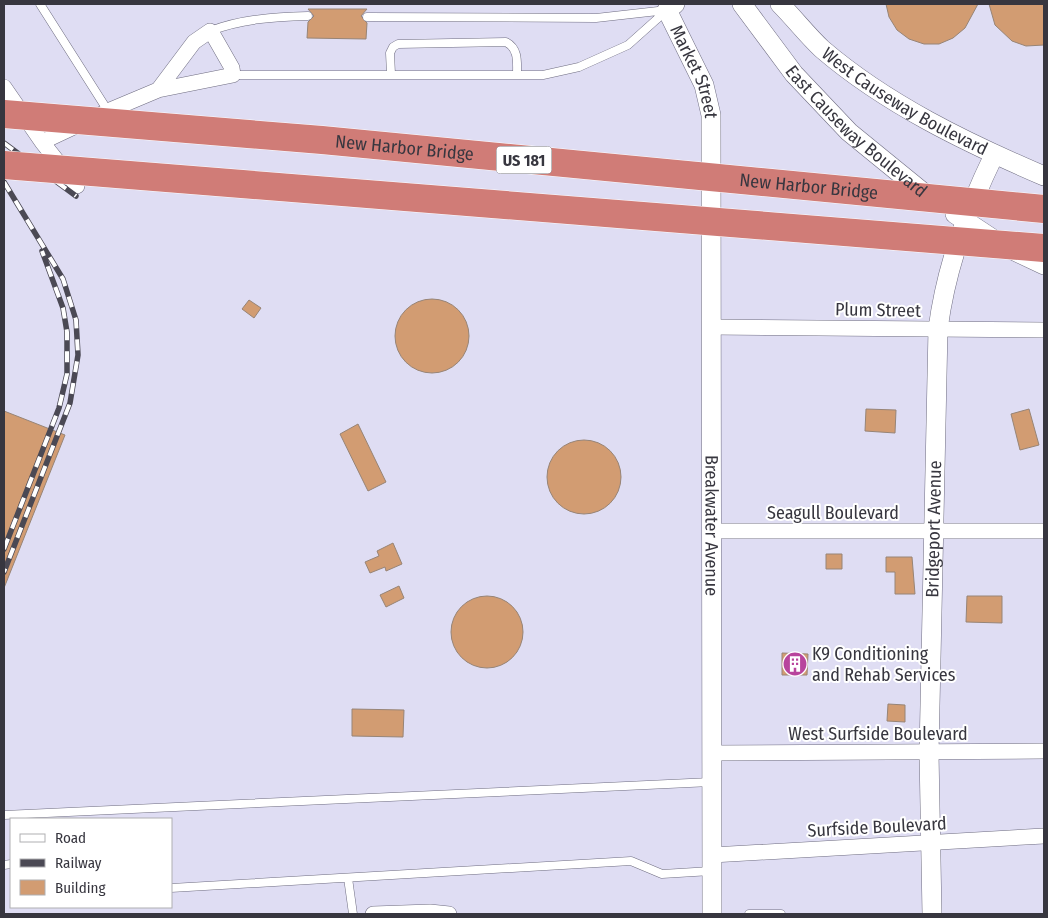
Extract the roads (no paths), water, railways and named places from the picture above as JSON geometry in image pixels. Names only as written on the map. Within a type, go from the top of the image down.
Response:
[{"type":"highway","name":"New Harbor Bridge","points":[[4,114],[332,141],[1044,208]]},
{"type":"highway","points":[[4,165],[1044,248]]},
{"type":"street","name":"East Causeway Boulevard","points":[[742,4],[794,74],[849,132],[926,196],[1002,245],[1044,265]]},
{"type":"street","name":"West Causeway Boulevard","points":[[780,4],[822,48],[869,84],[936,125],[994,155],[1044,176]]},
{"type":"street","name":"Market Street","points":[[671,7],[704,85],[710,105],[711,136]]},
{"type":"street","points":[[42,142],[108,110],[158,90],[233,75],[232,68],[215,36],[210,31],[194,42],[158,90]]},
{"type":"street","points":[[4,87],[42,142],[77,186]]},
{"type":"street","name":"Breakwater Avenue","points":[[711,136],[712,914]]},
{"type":"street","name":"Bridgeport Avenue","points":[[932,914],[929,753],[938,329],[942,295],[954,251],[994,155]]},
{"type":"street","name":"Plum Street","points":[[712,327],[1044,330]]},
{"type":"street","name":"Seagull Boulevard","points":[[711,531],[1044,531]]},
{"type":"street","name":"West Surfside Boulevard","points":[[712,753],[1044,752]]},
{"type":"street","name":"Surfside Boulevard","points":[[712,863],[931,842],[1044,836]]},
{"type":"street","points":[[373,914],[430,912],[449,914]]},
{"type":"lane","points":[[40,4],[108,110]]},
{"type":"lane","points":[[367,17],[596,18],[671,7]]},
{"type":"lane","points":[[233,75],[517,75],[567,71],[599,59],[628,45],[671,7]]},
{"type":"lane","points":[[210,31],[242,21],[265,17],[308,16]]},
{"type":"lane","points":[[391,74],[390,53],[393,47],[398,44],[506,42],[512,45],[517,55],[517,75]]},
{"type":"lane","points":[[4,816],[712,782]]},
{"type":"lane","points":[[172,888],[631,861],[662,874],[712,863]]},
{"type":"lane","points":[[348,878],[353,914]]},
{"type":"lane","points":[[749,914],[781,914]]},
{"type":"railway","points":[[4,143],[76,196]]},
{"type":"railway","points":[[4,182],[63,279],[76,320],[78,355],[70,403],[4,572]]},
{"type":"railway","points":[[4,549],[59,408],[67,374],[67,332],[63,308],[42,251]]},
{"type":"place","name":"K9 Conditioning and Rehab Services","points":[[795,664]]}]
